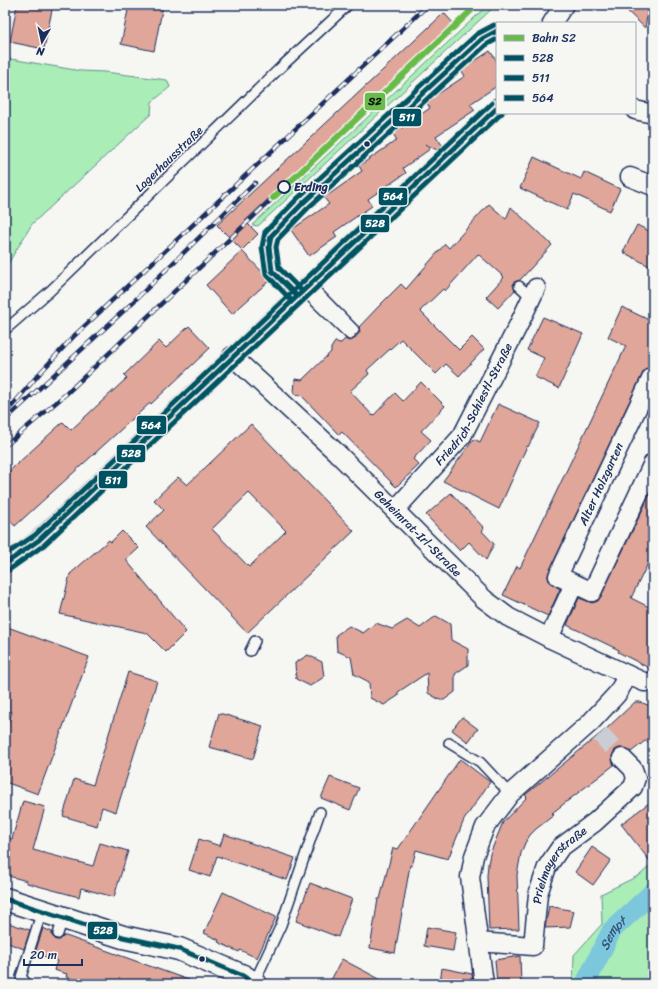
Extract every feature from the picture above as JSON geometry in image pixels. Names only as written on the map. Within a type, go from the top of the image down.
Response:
[{"type":"street","points":[[553,22],[564,5]]},
{"type":"street","points":[[5,564],[38,540],[496,109]]},
{"type":"street","points":[[636,110],[653,114]]},
{"type":"street","points":[[630,177],[653,186]]},
{"type":"street","name":"Friedrich-Schiestl-Straße","points":[[396,510],[462,436],[501,360],[529,290]]},
{"type":"street","name":"Geheimrat-Irl-Straße","points":[[232,356],[396,510],[484,599],[508,617],[628,675]]},
{"type":"street","name":"Alter Holzgarten","points":[[653,377],[558,576],[592,592],[653,464]]},
{"type":"street","points":[[549,638],[574,584]]},
{"type":"street","points":[[484,984],[470,877],[474,856],[485,827],[510,794],[595,728],[628,675],[644,682],[653,682]]},
{"type":"street","name":"Prielmayerstraße","points":[[478,942],[533,946],[538,894],[547,867],[560,848],[595,822],[633,787],[636,778],[633,769],[622,758]]},
{"type":"street","points":[[5,899],[42,911],[61,926],[179,949],[243,976],[255,983]]},
{"type":"lane","name":"Lagerhausstraße","points":[[5,330],[50,291],[280,68],[348,5]]},
{"type":"lane","points":[[352,333],[303,290],[272,271],[268,247],[271,236],[303,203],[482,39],[496,32]]},
{"type":"lane","points":[[250,651],[254,641]]},
{"type":"lane","points":[[449,743],[480,762],[510,794]]},
{"type":"lane","points":[[255,983],[281,925],[320,812]]},
{"type":"lane","points":[[27,984],[21,977],[42,911]]},
{"type":"green space","points":[[488,5],[496,5],[258,226],[252,225]]},
{"type":"green space","points":[[5,58],[81,71],[105,72],[167,80],[170,87],[152,102],[151,114],[32,224],[6,267]]},
{"type":"green space","points":[[653,863],[653,984],[573,984],[574,955],[602,924],[601,894],[640,875]]},
{"type":"building","points":[[17,5],[53,5],[44,49],[10,42]]},
{"type":"building","points":[[129,5],[163,5],[154,51],[121,44]]},
{"type":"building","points":[[621,5],[649,5],[645,28]]},
{"type":"building","points":[[444,13],[454,24],[245,221],[258,234],[242,250],[217,225]]},
{"type":"building","points":[[490,51],[496,60],[496,87],[470,104],[475,110],[436,136],[442,145],[437,150],[425,144],[430,149],[403,168],[406,173],[368,199],[372,206],[334,232],[337,237],[309,256],[291,230],[329,204],[324,198],[362,171],[359,166],[397,140],[393,134],[430,108],[426,102],[465,76],[461,70]]},
{"type":"building","points":[[534,157],[581,179],[584,172],[620,189],[610,211],[574,194],[567,210],[520,188]]},
{"type":"building","points":[[489,204],[506,219],[511,207],[552,245],[520,280],[514,282],[513,285],[515,290],[498,308],[486,297],[504,277],[478,254],[445,291],[443,289],[420,311],[459,350],[472,337],[484,349],[459,376],[446,364],[436,374],[401,339],[367,370],[369,374],[350,391],[373,416],[395,393],[403,401],[421,382],[445,406],[421,431],[431,440],[413,459],[419,465],[396,487],[342,432],[339,435],[301,395],[294,394],[295,379],[302,380],[331,352],[331,348],[335,342],[341,343],[345,339],[349,341],[354,339],[360,332],[359,327],[401,284],[406,289],[445,244],[449,248]]},
{"type":"building","points":[[637,225],[653,233],[653,268],[623,252]]},
{"type":"building","points":[[242,251],[270,280],[232,314],[206,285]]},
{"type":"building","points":[[622,307],[653,322],[653,366],[647,368],[643,373],[549,572],[549,582],[560,589],[548,616],[503,595],[517,566],[520,568],[626,346],[608,337]]},
{"type":"building","points":[[543,317],[583,334],[559,388],[535,377],[544,358],[527,350]]},
{"type":"building","points":[[189,326],[210,348],[151,404],[150,403],[15,526],[5,515],[5,475],[63,422],[71,430],[127,378],[124,375],[159,341],[166,348]]},
{"type":"building","points":[[498,404],[540,423],[528,447],[527,446],[499,509],[443,481],[474,439],[480,442]]},
{"type":"building","points":[[251,424],[354,531],[247,633],[146,527],[164,510],[154,500],[178,477],[187,485]],"holes":[[[249,493],[286,531],[249,567],[212,529]]]},
{"type":"building","points":[[653,488],[653,553],[631,598],[653,609],[653,670],[618,652],[619,650],[567,625],[579,598],[592,603],[598,601]]},
{"type":"building","points":[[451,493],[484,528],[482,531],[494,544],[486,560],[469,542],[460,551],[426,515]]},
{"type":"building","points":[[122,531],[139,548],[126,560],[186,632],[166,652],[147,633],[60,614],[70,574],[109,540],[111,542]]},
{"type":"building","points":[[436,616],[450,624],[451,640],[468,649],[468,665],[455,674],[455,692],[444,700],[440,700],[428,693],[427,673],[398,692],[398,696],[384,705],[370,698],[369,682],[354,674],[351,657],[337,651],[336,635],[349,626],[363,633],[376,623],[392,629],[407,620],[420,628]]},
{"type":"building","points":[[5,626],[89,657],[38,794],[5,782],[5,732],[12,712],[5,711]]},
{"type":"building","points":[[308,655],[322,662],[324,677],[310,686],[296,679],[295,663]]},
{"type":"building","points":[[128,672],[157,681],[116,812],[102,807],[97,826],[63,816],[74,779],[93,785]]},
{"type":"building","points":[[635,702],[640,702],[653,707],[653,743],[645,741],[631,752],[624,748],[615,750],[612,756],[614,765],[552,813],[554,815],[530,835],[521,853],[517,875],[519,929],[489,930],[488,864],[490,854],[503,822],[527,797],[525,795],[606,729]]},
{"type":"building","points":[[219,713],[263,726],[253,759],[209,747]]},
{"type":"building","points":[[462,717],[478,729],[468,742],[452,730]]},
{"type":"building","points":[[460,759],[490,782],[464,820],[448,859],[416,850],[412,866],[410,865],[395,953],[370,948],[378,899],[380,899],[393,848],[398,849]]},
{"type":"building","points":[[330,777],[359,788],[350,810],[321,798]]},
{"type":"building","points":[[653,800],[653,865],[621,824]]},
{"type":"building","points":[[23,801],[45,807],[33,850],[93,866],[100,843],[128,851],[114,897],[81,888],[79,897],[27,883],[27,881],[5,875],[5,837],[12,839]]},
{"type":"building","points":[[224,834],[295,858],[287,880],[217,856],[210,877],[189,870],[199,839],[220,846]]},
{"type":"building","points":[[592,847],[611,860],[593,885],[575,872]]},
{"type":"building","points":[[310,883],[352,899],[338,937],[296,921]]},
{"type":"building","points":[[223,892],[276,917],[257,958],[240,950],[239,952],[218,942],[219,940],[204,933]]},
{"type":"building","points":[[549,906],[574,911],[570,927],[545,928]]},
{"type":"building","points":[[5,922],[30,930],[24,949],[5,942]]},
{"type":"building","points":[[427,927],[456,932],[453,951],[424,946]]},
{"type":"building","points":[[43,928],[52,932],[52,936],[56,940],[60,940],[66,936],[194,982],[194,984],[86,984],[66,977],[67,974],[54,970],[57,961],[35,953]]},
{"type":"building","points":[[520,956],[521,984],[497,984],[495,960]]},
{"type":"building","points":[[342,959],[349,963],[389,984],[329,984]]},
{"type":"building","points":[[442,968],[472,974],[473,984],[440,984]]},
{"type":"waterway","name":"Sempt","points":[[585,984],[612,930],[653,892]]},
{"type":"tunnel","points":[[600,734],[622,758]]},
{"type":"railway","points":[[5,414],[74,336],[428,5]]},
{"type":"railway","points":[[5,420],[130,305],[255,183]]},
{"type":"railway","points":[[5,446],[66,394],[273,198]]},
{"type":"rail line","name":"S2","points":[[273,198],[477,5]]},
{"type":"transit line","name":"564","points":[[292,301],[266,274],[262,247],[265,232],[298,198],[477,34],[494,25]]},
{"type":"transit line","name":"528","points":[[297,296],[272,271],[269,247],[271,236],[303,203],[482,39],[496,32]]},
{"type":"transit line","name":"511","points":[[302,291],[279,268],[276,247],[278,239],[308,208],[486,45],[496,40]]},
{"type":"transit line","name":"564","points":[[5,555],[35,535],[492,103]]},
{"type":"transit line","name":"528","points":[[5,564],[39,540],[496,109]]},
{"type":"transit line","name":"511","points":[[9,570],[44,545],[501,114]]},
{"type":"transit line","name":"528","points":[[5,899],[123,937],[179,949],[243,976],[255,984]]},
{"type":"place","name":"Erding","points":[[284,187]]}]
